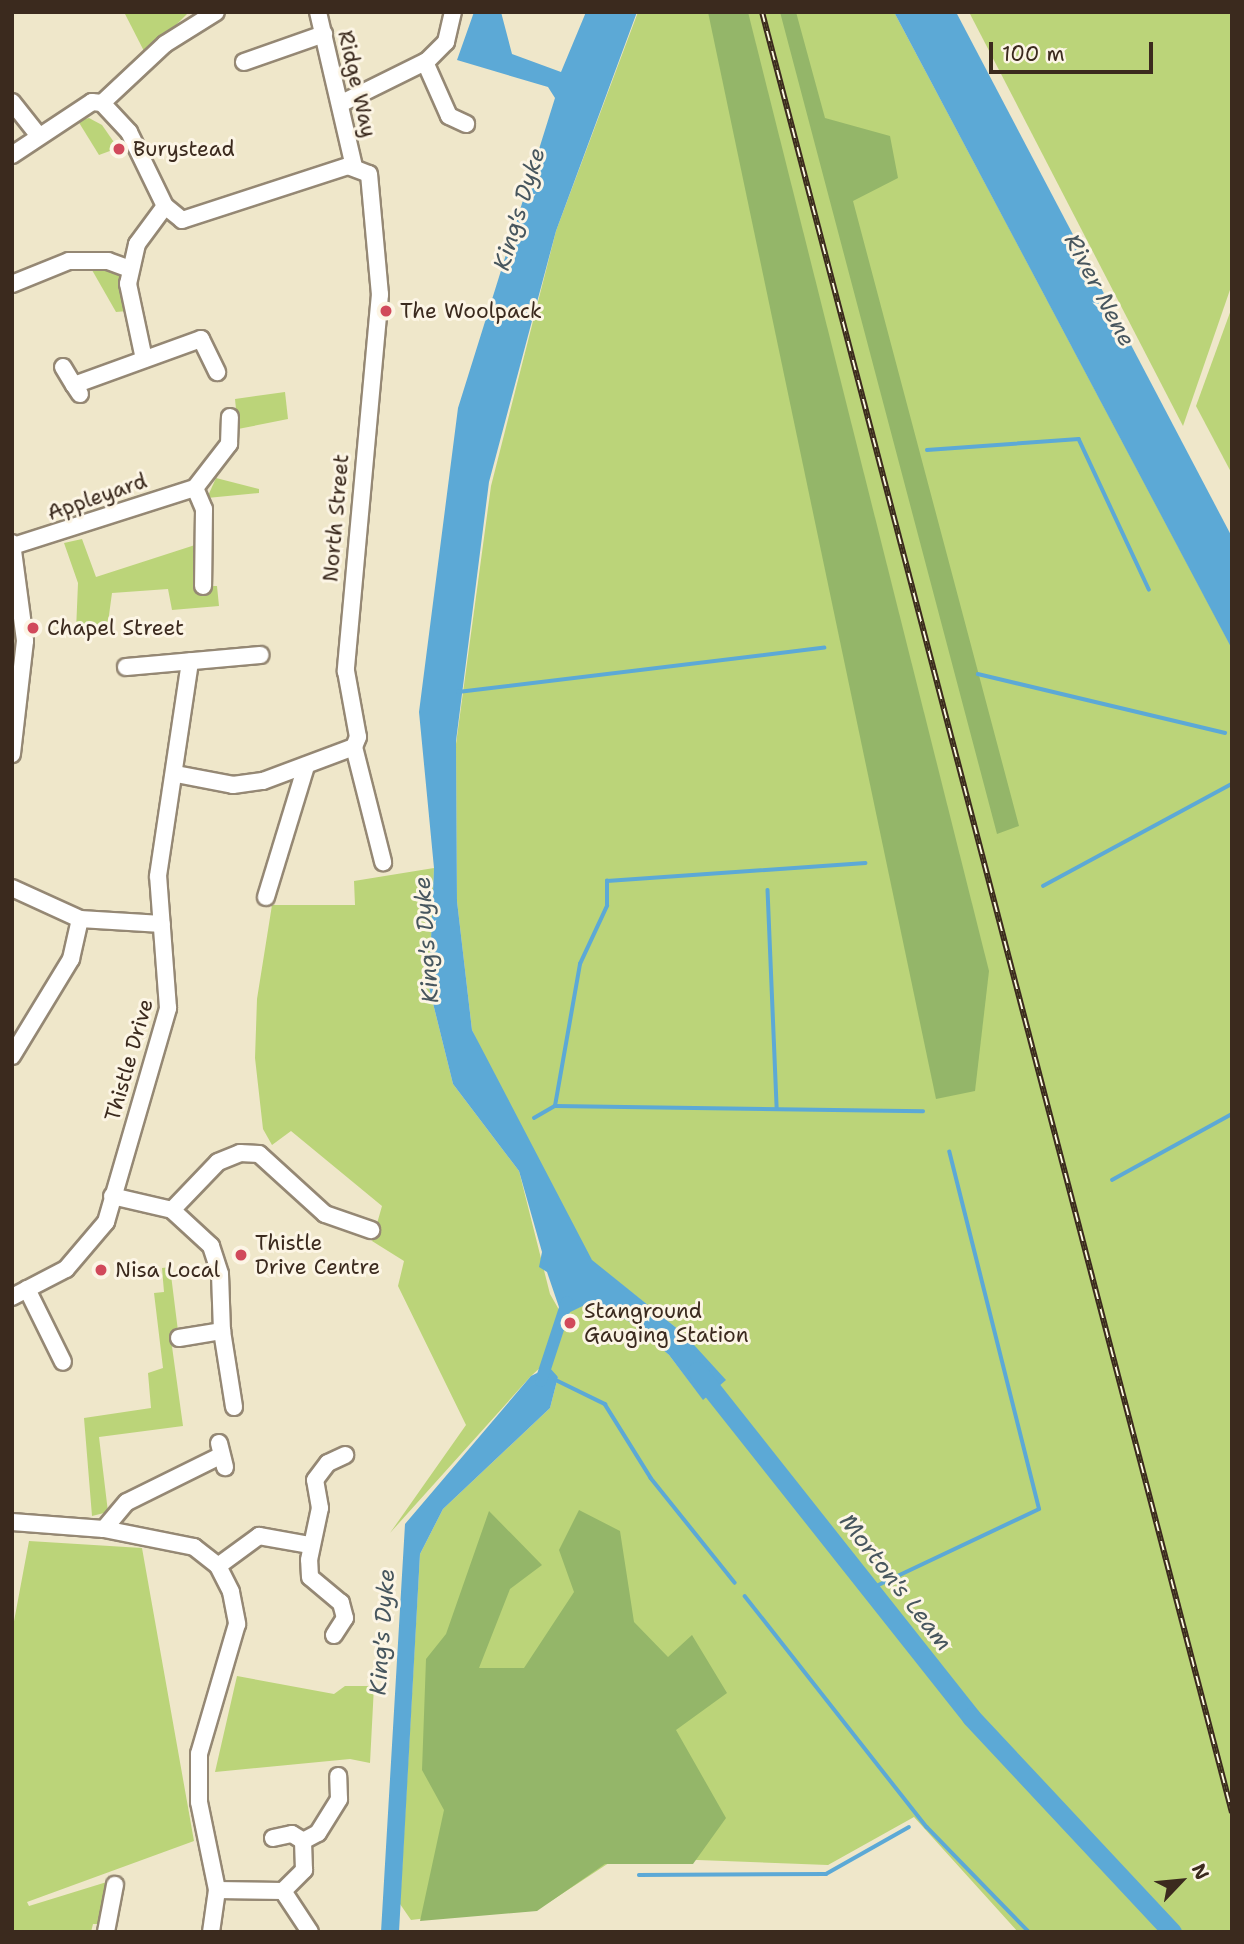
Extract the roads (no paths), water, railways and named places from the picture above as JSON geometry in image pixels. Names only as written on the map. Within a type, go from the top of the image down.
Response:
[{"type":"street","points":[[12,155],[92,103],[102,103],[165,44],[216,12]]},
{"type":"street","name":"Ridge Way","points":[[318,12],[344,102],[354,167]]},
{"type":"street","points":[[344,102],[425,62],[446,42],[453,12]]},
{"type":"street","points":[[244,62],[324,34]]},
{"type":"street","points":[[425,62],[449,116],[466,124]]},
{"type":"street","points":[[12,102],[38,136]]},
{"type":"street","points":[[102,103],[129,132],[165,206],[182,220],[213,213],[354,167]]},
{"type":"street","name":"North Street","points":[[354,167],[369,174],[380,294],[346,671],[358,737],[354,747],[383,862]]},
{"type":"street","points":[[144,359],[132,316],[130,269],[149,223],[165,206]]},
{"type":"street","points":[[12,284],[41,269],[81,259],[130,269]]},
{"type":"street","points":[[63,367],[77,390],[144,359],[201,340],[217,372]]},
{"type":"street","points":[[203,586],[204,509],[195,488],[229,444],[230,417]]},
{"type":"street","name":"Appleyard","points":[[13,545],[195,488]]},
{"type":"street","points":[[12,754],[25,641],[13,545]]},
{"type":"street","points":[[125,667],[260,655]]},
{"type":"street","name":"Thistle Drive","points":[[20,1293],[66,1269],[92,1245],[112,1196],[168,1008],[158,876],[176,774],[190,661]]},
{"type":"street","points":[[176,774],[233,785],[306,766],[354,747]]},
{"type":"street","points":[[266,897],[306,766]]},
{"type":"street","points":[[12,888],[80,919],[162,924]]},
{"type":"street","points":[[12,1056],[71,959],[80,919]]},
{"type":"street","points":[[172,1210],[218,1162],[240,1153],[259,1154],[325,1214],[371,1230]]},
{"type":"street","points":[[112,1196],[172,1210],[211,1246],[220,1274],[222,1331],[234,1407]]},
{"type":"street","points":[[20,1293],[63,1362]]},
{"type":"street","points":[[179,1338],[222,1331]]},
{"type":"street","points":[[334,1635],[343,1611],[310,1577],[310,1545],[320,1508],[315,1480],[328,1463],[345,1455]]},
{"type":"street","points":[[104,1529],[127,1502],[221,1456]]},
{"type":"street","points":[[12,1522],[104,1529],[194,1547],[218,1566],[237,1624],[199,1754],[199,1802],[217,1890],[211,1932]]},
{"type":"street","points":[[218,1566],[260,1536],[310,1545]]},
{"type":"street","points":[[303,1841],[318,1833],[339,1799],[338,1776]]},
{"type":"street","points":[[273,1838],[292,1834],[303,1841]]},
{"type":"street","points":[[217,1890],[283,1891],[304,1870],[303,1841]]},
{"type":"street","points":[[106,1932],[115,1885]]},
{"type":"street","points":[[283,1891],[310,1932]]},
{"type":"water","points":[[474,12],[501,12],[512,54],[561,72],[586,12],[637,12],[556,231],[489,482],[456,741],[457,901],[472,1030],[592,1260],[684,1334],[726,1380],[703,1400],[669,1355],[632,1323],[591,1302],[562,1316],[547,1272],[539,1267],[542,1252],[519,1171],[453,1084],[429,987],[434,868],[419,712],[458,408],[555,98],[548,87],[457,60]]},
{"type":"water","name":"River Nene","points":[[894,12],[956,12],[1232,537],[1232,649]]},
{"type":"water","points":[[549,1367],[558,1377],[550,1408],[443,1509],[420,1554],[399,1932],[381,1932],[405,1524],[531,1376]]},
{"type":"waterway","points":[[927,450],[1079,439],[1149,589]]},
{"type":"waterway","points":[[458,692],[824,648]]},
{"type":"waterway","points":[[978,674],[1225,733]]},
{"type":"waterway","points":[[1043,886],[1232,784]]},
{"type":"waterway","points":[[534,1118],[555,1106],[580,964],[607,906],[607,881],[865,863]]},
{"type":"waterway","points":[[768,890],[777,1108]]},
{"type":"waterway","points":[[555,1106],[923,1111]]},
{"type":"waterway","points":[[1112,1180],[1232,1114]]},
{"type":"waterway","points":[[868,1590],[1039,1509],[949,1152]]},
{"type":"waterway","name":"King's Dyke","points":[[541,1381],[567,1302]]},
{"type":"waterway","name":"Morton's Leam","points":[[697,1371],[971,1717],[1172,1932]]},
{"type":"waterway","points":[[556,1380],[605,1404],[651,1478],[735,1583]]},
{"type":"waterway","points":[[745,1596],[927,1827],[1029,1932]]},
{"type":"waterway","points":[[639,1875],[826,1874],[909,1827]]},
{"type":"railway","points":[[762,12],[1232,1813]]},
{"type":"place","name":"Burystead","points":[[119,149]]},
{"type":"place","name":"The Woolpack","points":[[386,311]]},
{"type":"place","name":"Chapel Street","points":[[33,628]]},
{"type":"place","name":"Thistle Drive Centre","points":[[241,1255]]},
{"type":"place","name":"Nisa Local","points":[[101,1270]]},
{"type":"place","name":"Stanground Gauging Station","points":[[570,1323]]}]
